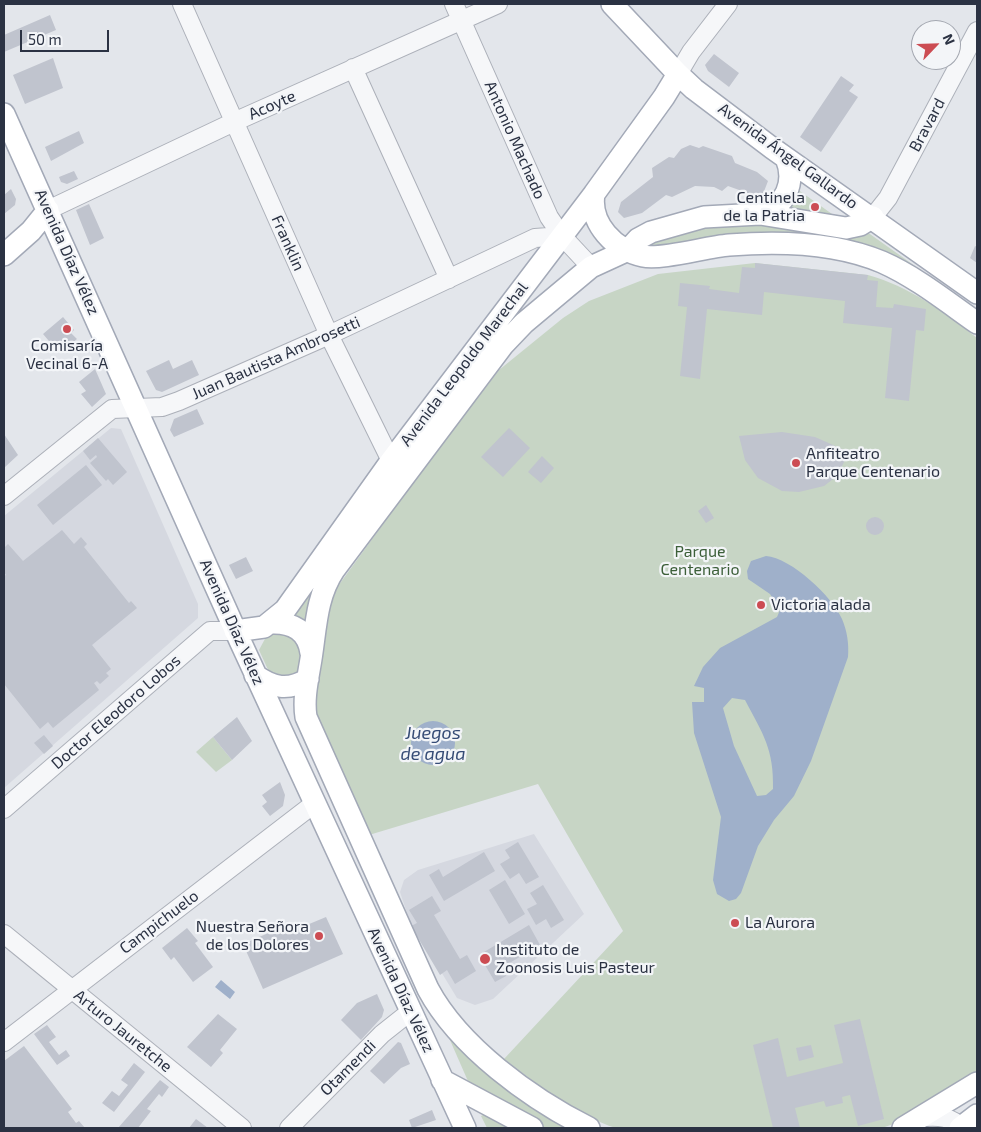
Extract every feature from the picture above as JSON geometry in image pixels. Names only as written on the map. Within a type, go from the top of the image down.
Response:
[{"type":"main road","name":"Avenida Ángel Gallardo","points":[[612,4],[678,74],[786,158],[873,217],[977,293]]},
{"type":"main road","name":"Avenida Leopoldo Marechal","points":[[309,669],[316,617],[323,590],[330,576],[396,471],[562,236],[664,97],[678,74]]},
{"type":"main road","name":"Avenida Díaz Vélez","points":[[4,114],[255,675],[465,1128]]},
{"type":"main road","points":[[760,214],[776,207],[786,194],[790,175],[786,158]]},
{"type":"main road","points":[[594,194],[593,210],[598,225],[609,238],[628,250],[643,256],[657,257],[705,247],[754,243],[806,245],[849,252],[881,262],[899,271],[977,323]]},
{"type":"main road","points":[[4,238],[24,218],[48,210]]},
{"type":"main road","points":[[4,255],[31,231],[48,210]]},
{"type":"main road","name":"Avenida Leopoldo Marechal","points":[[235,631],[259,629],[271,623],[292,601],[396,471],[504,345],[524,323],[591,267],[628,250],[638,239],[644,236],[682,222],[723,215],[760,214],[846,228],[860,225],[873,217]]},
{"type":"main road","points":[[255,675],[278,687],[292,687],[309,669],[309,642],[302,632],[290,624],[271,623]]},
{"type":"main road","name":"Avenida Díaz Vélez","points":[[309,669],[306,717],[428,989],[449,1019],[468,1041],[515,1081],[563,1115],[590,1128]]},
{"type":"main road","points":[[315,803],[329,771]]},
{"type":"main road","points":[[411,1011],[429,1008],[438,1011],[449,1019]]},
{"type":"main road","points":[[442,1080],[532,1128]]},
{"type":"main road","points":[[903,1128],[925,1117],[977,1083]]},
{"type":"street","name":"Franklin","points":[[182,4],[329,335],[396,471]]},
{"type":"street","name":"Antonio Machado","points":[[454,4],[549,217],[562,236],[591,267]]},
{"type":"street","name":"Acoyte","points":[[48,210],[234,122],[498,4]]},
{"type":"street","points":[[678,74],[691,52],[728,4]]},
{"type":"street","name":"Bravard","points":[[873,217],[888,198],[977,31]]},
{"type":"street","points":[[353,68],[449,279]]},
{"type":"street","name":"Juan Bautista Ambrosetti","points":[[4,496],[112,409],[162,407],[178,401],[329,335],[536,238],[562,236]]},
{"type":"street","name":"Doctor Eleodoro Lobos","points":[[4,809],[210,631],[235,631]]},
{"type":"street","name":"Campichuelo","points":[[4,1042],[315,803]]},
{"type":"street","name":"Arturo Jauretche","points":[[4,934],[242,1128]]},
{"type":"street","name":"Otamendi","points":[[289,1128],[382,1034],[411,1011]]},
{"type":"street","points":[[925,1117],[945,1117],[965,1125]]},
{"type":"shaded area","points":[[111,428],[121,429],[198,604],[198,618],[4,788],[4,516]]},
{"type":"shaded area","name":"Instituto de Zoonosis Luis Pasteur","points":[[534,834],[584,914],[493,999],[475,1005],[457,998],[409,919],[400,892],[404,880],[418,870]]},
{"type":"green space","points":[[797,189],[832,214],[830,219],[789,209],[796,200]]},
{"type":"green space","points":[[747,221],[867,232],[977,310],[977,314],[873,253],[652,247],[649,243],[666,233]]},
{"type":"green space","name":"Parque Centenario","points":[[755,263],[868,275],[883,280],[926,301],[977,338],[977,1075],[913,1117],[882,1128],[616,1128],[572,1108],[504,1059],[623,931],[538,784],[369,835],[325,742],[313,706],[331,604],[338,586],[426,465],[499,370],[563,318],[589,301],[658,274]]},
{"type":"green space","points":[[321,578],[307,626],[289,617]]},
{"type":"green space","points":[[278,630],[299,640],[301,666],[296,675],[290,677],[270,674],[259,650],[266,637]]},
{"type":"green space","points":[[213,737],[232,760],[216,772],[196,752]]},
{"type":"green space","points":[[446,1031],[572,1128],[543,1128],[483,1097],[471,1088]]},
{"type":"green space","points":[[487,1113],[514,1128],[487,1128],[481,1116]]},
{"type":"water","points":[[766,556],[776,558],[787,563],[820,589],[842,619],[847,637],[848,657],[811,761],[794,796],[774,820],[758,846],[741,893],[736,899],[729,901],[717,894],[713,880],[721,817],[694,733],[692,702],[704,702],[704,688],[694,686],[703,667],[720,648],[777,617],[780,610],[770,594],[748,579],[747,571],[751,561]],"holes":[[[732,698],[745,700],[766,742],[772,763],[773,789],[766,795],[757,796],[734,746],[723,708]]]},
{"type":"water","name":"Juegos de agua","points":[[433,721],[445,725],[451,731],[455,743],[451,755],[445,761],[433,765],[421,761],[415,755],[411,743],[415,731],[421,725]]},
{"type":"water","points":[[221,980],[235,992],[230,999],[215,987]]},
{"type":"building","points":[[50,15],[56,30],[4,52],[4,35]]},
{"type":"building","points":[[714,54],[739,73],[729,87],[708,71],[705,65]]},
{"type":"building","points":[[53,58],[63,88],[25,104],[13,75]]},
{"type":"building","points":[[841,76],[854,85],[849,91],[858,97],[821,152],[800,137]]},
{"type":"building","points":[[79,131],[84,143],[51,161],[45,147]]},
{"type":"building","points":[[690,145],[699,148],[703,146],[732,156],[735,163],[757,172],[768,181],[763,194],[753,195],[728,186],[722,191],[714,187],[695,186],[672,197],[666,195],[642,213],[624,218],[618,212],[621,202],[653,177],[652,168],[669,157],[674,158],[681,149]]},
{"type":"building","points":[[74,171],[78,179],[67,184],[61,182],[59,177]]},
{"type":"building","points":[[11,189],[16,199],[15,205],[4,214],[4,195]]},
{"type":"building","points":[[89,204],[104,238],[90,245],[76,210]]},
{"type":"building","points":[[975,246],[977,247],[977,263],[970,258]]},
{"type":"building","points":[[755,263],[868,275],[867,280],[878,281],[876,307],[893,308],[894,304],[926,309],[924,331],[916,330],[909,401],[885,398],[892,328],[843,323],[845,301],[764,292],[762,315],[707,309],[700,379],[680,376],[687,307],[678,306],[680,283],[710,286],[709,289],[739,293],[742,267],[755,268]]},
{"type":"building","points":[[63,317],[74,330],[71,333],[77,339],[66,348],[61,342],[54,347],[43,334]]},
{"type":"building","points":[[169,360],[173,369],[192,360],[199,375],[162,392],[156,390],[146,371]]},
{"type":"building","points":[[95,369],[106,394],[92,407],[81,394],[86,391],[79,382]]},
{"type":"building","points":[[197,409],[204,424],[174,437],[170,430],[174,419]]},
{"type":"building","points":[[509,428],[530,448],[503,477],[481,457]]},
{"type":"building","name":"Anfiteatro Parque Centenario","points":[[782,432],[815,437],[849,452],[837,476],[824,486],[799,492],[782,491],[758,478],[745,460],[739,436]]},
{"type":"building","points":[[4,434],[18,455],[4,468]]},
{"type":"building","points":[[98,438],[127,472],[113,485],[108,479],[106,481],[90,463],[97,457],[96,455],[90,460],[83,451]]},
{"type":"building","points":[[542,456],[554,468],[541,483],[528,472]]},
{"type":"building","points":[[86,465],[102,485],[53,525],[37,505]]},
{"type":"building","points":[[706,505],[714,518],[706,523],[698,511]]},
{"type":"building","points":[[875,517],[881,520],[884,526],[881,532],[875,535],[869,532],[866,526],[869,520]]},
{"type":"building","points":[[62,530],[74,544],[81,537],[87,544],[84,547],[129,603],[131,601],[137,608],[92,645],[111,669],[106,673],[109,676],[100,684],[97,681],[94,683],[99,690],[53,728],[48,722],[40,729],[4,684],[4,576],[6,575],[4,572],[4,548],[8,544],[23,561]]},
{"type":"building","points":[[246,557],[253,571],[236,579],[229,565]]},
{"type":"building","points":[[237,717],[252,741],[232,760],[213,737]]},
{"type":"building","points":[[44,735],[53,746],[44,754],[34,743]]},
{"type":"building","points":[[280,782],[285,795],[283,806],[270,816],[262,806],[267,802],[262,795]]},
{"type":"building","points":[[518,842],[539,877],[526,884],[519,873],[510,879],[500,864],[510,858],[505,850]]},
{"type":"building","points":[[484,852],[495,871],[444,901],[429,875],[439,869],[443,877]]},
{"type":"building","points":[[505,880],[525,914],[509,924],[489,890]]},
{"type":"building","points":[[543,885],[564,920],[551,928],[546,919],[536,925],[527,909],[537,904],[530,893]]},
{"type":"building","points":[[432,896],[441,911],[434,915],[460,959],[467,955],[476,971],[455,984],[447,970],[440,975],[411,926],[417,923],[409,910]]},
{"type":"building","points":[[326,917],[343,954],[263,989],[243,944],[287,925],[290,932]]},
{"type":"building","points":[[529,925],[540,945],[501,968],[506,976],[495,982],[479,955]]},
{"type":"building","points":[[187,928],[198,941],[195,943],[213,967],[193,982],[174,957],[171,960],[162,948]]},
{"type":"building","points":[[377,994],[384,1010],[382,1017],[361,1040],[341,1020],[357,1003]]},
{"type":"building","points":[[218,1014],[237,1029],[220,1050],[223,1053],[211,1067],[187,1047]]},
{"type":"building","points":[[860,1019],[884,1119],[858,1126],[850,1095],[842,1097],[843,1103],[826,1107],[824,1101],[795,1108],[800,1128],[773,1128],[753,1045],[778,1038],[787,1077],[843,1063],[834,1025]]},
{"type":"building","points":[[47,1025],[56,1037],[49,1042],[59,1055],[66,1050],[70,1056],[57,1065],[34,1034]]},
{"type":"building","points":[[398,1042],[401,1043],[410,1064],[401,1068],[384,1084],[370,1071]]},
{"type":"building","points":[[811,1045],[814,1057],[799,1061],[796,1048]]},
{"type":"building","points":[[24,1046],[72,1109],[68,1112],[76,1123],[79,1121],[85,1128],[4,1128],[4,1061]]},
{"type":"building","points":[[134,1063],[145,1072],[114,1112],[102,1103],[112,1091],[119,1096],[128,1085],[121,1080]]},
{"type":"building","points":[[160,1080],[169,1087],[162,1097],[159,1094],[147,1109],[151,1111],[138,1128],[118,1128]]},
{"type":"building","points":[[432,1110],[436,1120],[412,1128],[409,1120]]},
{"type":"building","points":[[196,1119],[208,1128],[189,1128]]},
{"type":"place","name":"Centinela de la Patria","points":[[815,207]]},
{"type":"place","name":"Comisaría Vecinal 6-A","points":[[67,329]]},
{"type":"place","name":"Anfiteatro Parque Centenario","points":[[796,463]]},
{"type":"place","name":"Victoria alada","points":[[761,605]]},
{"type":"place","name":"La Aurora","points":[[735,923]]},
{"type":"place","name":"Nuestra Señora de los Dolores","points":[[319,936]]},
{"type":"place","name":"Instituto de Zoonosis Luis Pasteur","points":[[485,959]]}]
